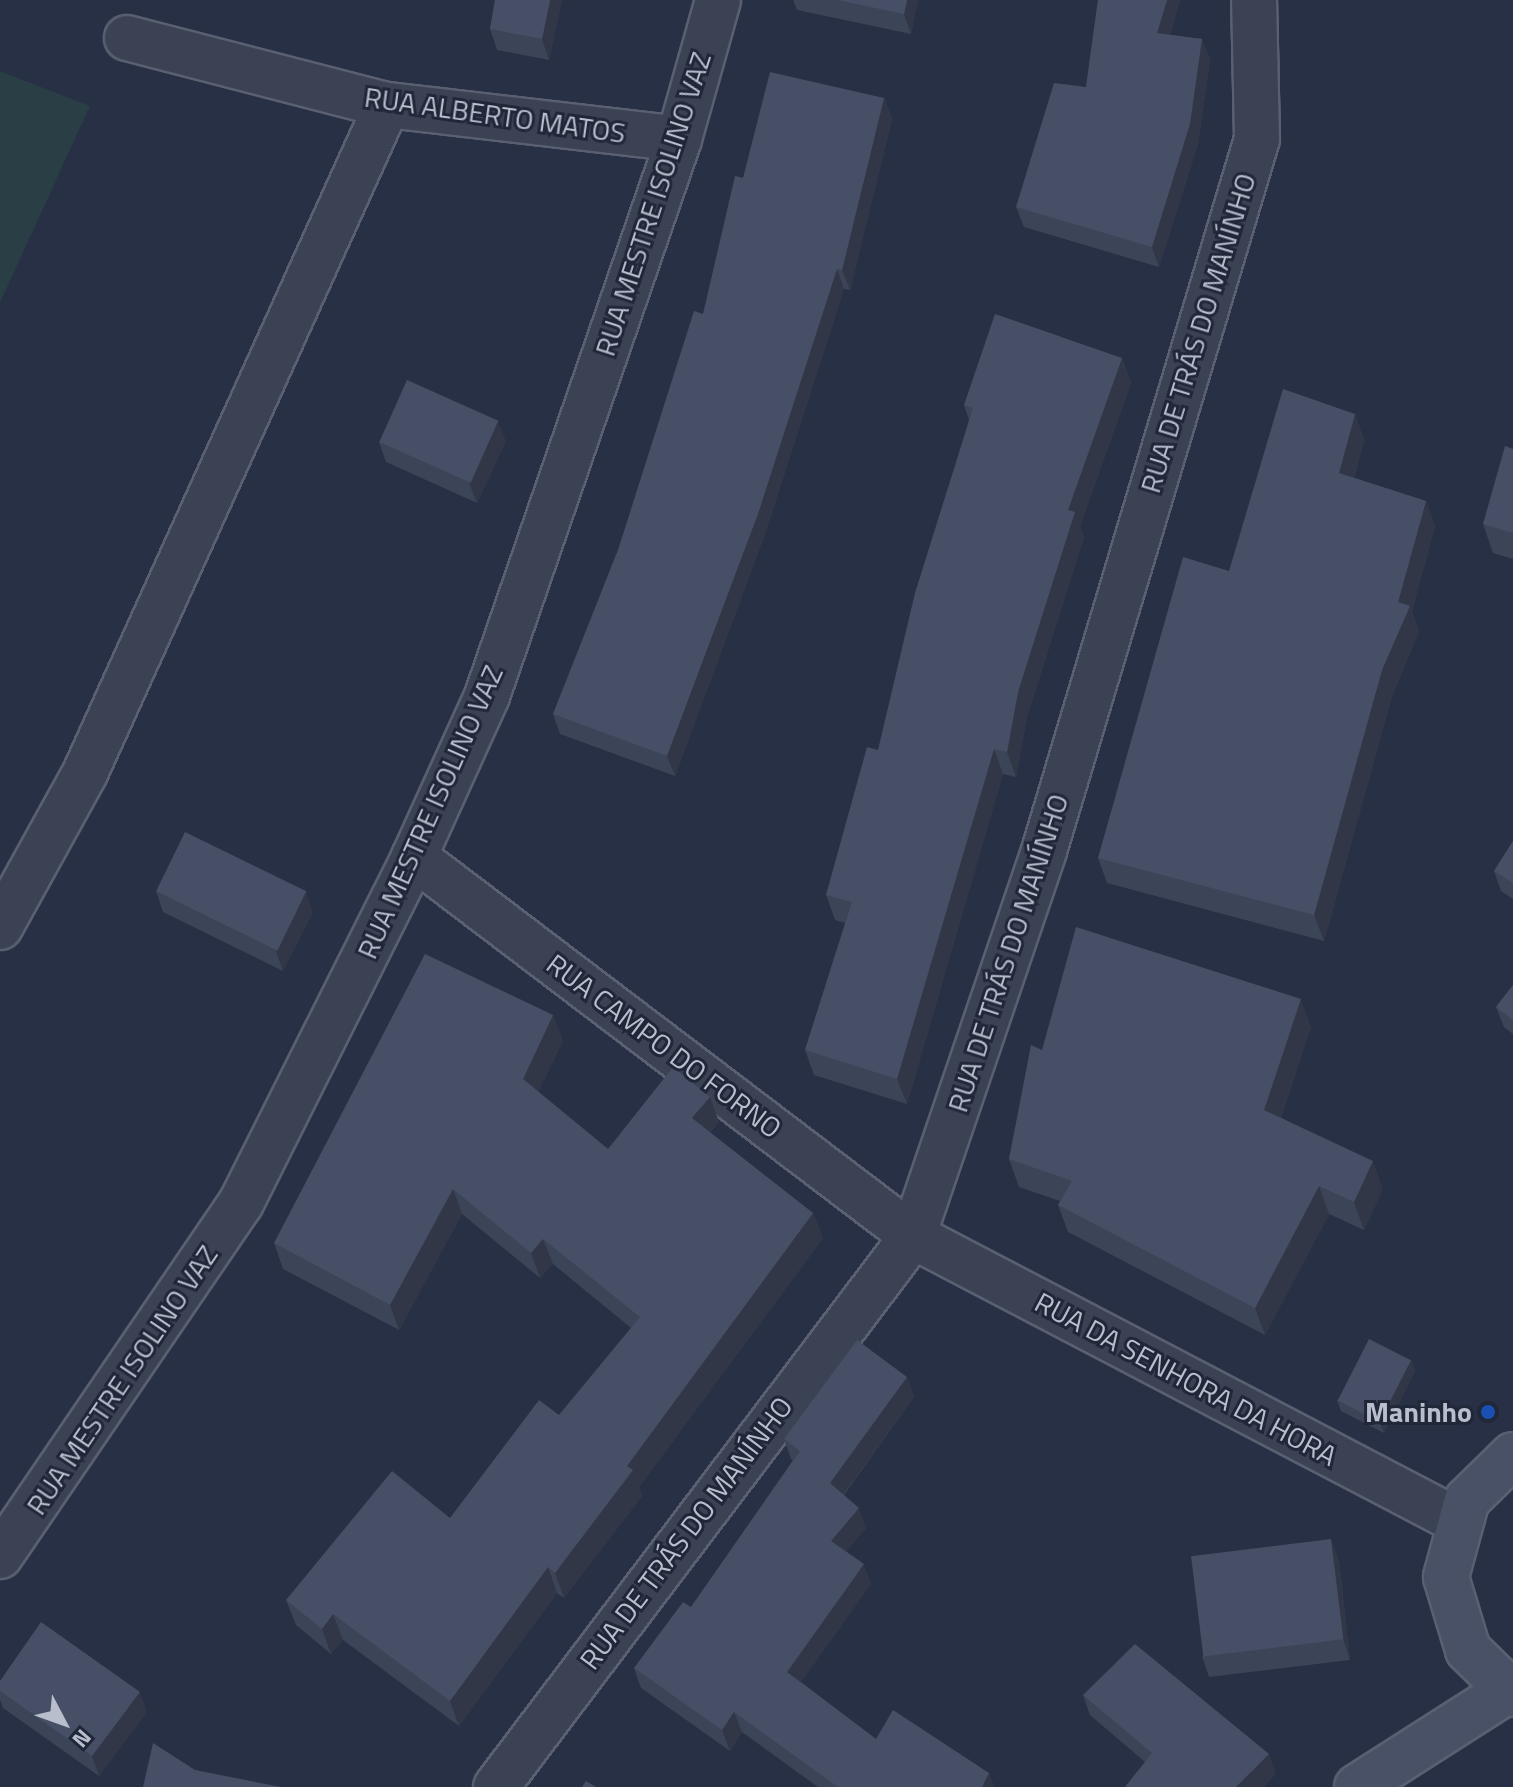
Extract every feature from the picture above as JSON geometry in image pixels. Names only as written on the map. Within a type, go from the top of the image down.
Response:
[{"type":"main road","points":[[1357,1787],[1510,1693],[1468,1650],[1451,1611],[1446,1577],[1458,1521],[1467,1500],[1513,1455]]},
{"type":"street","name":"RUA MESTRE ISOLINO VAZ","points":[[0,1556],[241,1203],[414,857],[487,696],[679,139],[718,0]]},
{"type":"street","name":"RUA DE TRÁS DO MANÍNHO","points":[[496,1787],[913,1236],[1044,851],[1257,139],[1254,0]]},
{"type":"street","name":"RUA ALBERTO MATOS","points":[[127,38],[387,105],[679,139]]},
{"type":"street","points":[[0,927],[85,773],[387,105]]},
{"type":"street","name":"RUA CAMPO DO FORNO","points":[[414,857],[913,1236]]},
{"type":"street","name":"RUA DA SENHORA DA HORA","points":[[913,1236],[1458,1521]]},
{"type":"shaded area","points":[[0,71],[90,106],[0,303]]},
{"type":"building","points":[[495,0],[550,0],[542,39],[490,29]]},
{"type":"building","points":[[837,0],[907,0],[904,14]]},
{"type":"building","points":[[1098,0],[1167,0],[1157,33],[1202,39],[1190,124],[1152,247],[1016,207],[1054,83],[1086,87]]},
{"type":"building","points":[[770,72],[884,98],[842,270],[837,269],[758,514],[667,756],[553,714],[618,550],[694,311],[703,314],[735,176],[743,178]]},
{"type":"building","points":[[995,314],[1122,358],[1068,510],[1075,512],[1018,692],[1007,752],[994,749],[897,1079],[805,1050],[852,902],[826,895],[867,747],[878,750],[915,593],[973,408],[964,405]]},
{"type":"building","points":[[407,380],[498,421],[471,483],[379,442]]},
{"type":"building","points":[[1283,389],[1355,414],[1339,473],[1426,501],[1398,602],[1410,606],[1382,670],[1314,915],[1098,858],[1183,557],[1229,571]]},
{"type":"building","points":[[1505,446],[1513,449],[1513,533],[1483,524]]},
{"type":"building","points":[[185,832],[306,891],[277,951],[156,891]]},
{"type":"building","points":[[1513,841],[1513,883],[1494,871]]},
{"type":"building","points":[[1076,927],[1301,999],[1264,1110],[1373,1161],[1354,1202],[1319,1186],[1255,1308],[1058,1205],[1072,1181],[1009,1159],[1031,1045],[1042,1050]]},
{"type":"building","points":[[425,954],[553,1015],[523,1079],[608,1149],[673,1067],[710,1097],[692,1118],[813,1213],[627,1466],[633,1470],[555,1573],[548,1567],[450,1701],[333,1614],[322,1629],[286,1600],[392,1471],[450,1518],[539,1400],[559,1415],[640,1317],[543,1239],[531,1253],[453,1189],[390,1305],[274,1243]]},
{"type":"building","points":[[1513,985],[1513,1020],[1496,1007]]},
{"type":"building","points":[[1369,1339],[1411,1360],[1380,1422],[1338,1400]]},
{"type":"building","points":[[857,1340],[907,1377],[830,1483],[859,1508],[831,1541],[864,1564],[787,1672],[876,1739],[893,1710],[989,1773],[982,1787],[838,1787],[734,1712],[722,1730],[634,1668],[683,1602],[691,1607],[800,1451],[784,1439]]},
{"type":"building","points":[[1331,1539],[1343,1639],[1203,1656],[1191,1556]]},
{"type":"building","points":[[41,1622],[140,1692],[92,1756],[0,1691],[0,1681]]},
{"type":"building","points":[[1135,1644],[1269,1754],[1236,1787],[1125,1787],[1152,1753],[1083,1695]]},
{"type":"building","points":[[153,1743],[195,1770],[281,1787],[143,1787]]},
{"type":"building","points":[[586,1781],[596,1787],[582,1787]]},
{"type":"place","name":"Maninho","points":[[1488,1412]]}]
